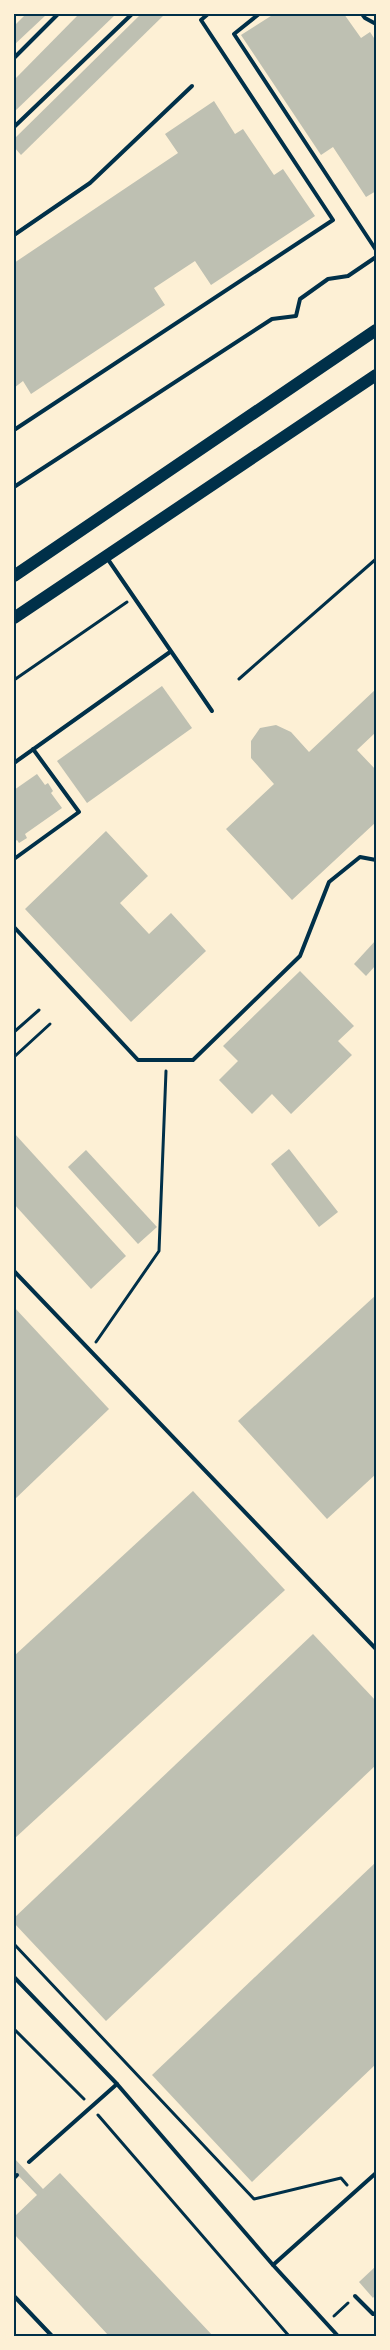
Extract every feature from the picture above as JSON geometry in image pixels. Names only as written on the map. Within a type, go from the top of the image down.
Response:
[{"type":"highway","points":[[14,576],[376,330]]},
{"type":"highway","points":[[14,618],[105,555],[376,375]]},
{"type":"lane","points":[[14,58],[58,14]]},
{"type":"lane","points":[[14,127],[132,14]]},
{"type":"lane","points":[[14,430],[334,220],[200,20],[208,14]]},
{"type":"lane","points":[[260,14],[234,34],[376,250]]},
{"type":"lane","points":[[362,14],[365,18],[376,24]]},
{"type":"lane","points":[[14,234],[90,183],[192,86]]},
{"type":"lane","points":[[14,487],[272,319],[296,316],[300,298],[328,280],[348,276],[376,257]]},
{"type":"lane","points":[[105,555],[212,711]]},
{"type":"lane","points":[[14,763],[170,652]]},
{"type":"lane","points":[[14,859],[79,812],[34,749]]},
{"type":"lane","points":[[14,927],[138,1060],[193,1060],[300,956],[329,882],[360,857],[376,860]]},
{"type":"lane","points":[[14,1271],[376,1648]]},
{"type":"lane","points":[[14,1977],[117,2084],[273,2265],[338,2336]]},
{"type":"lane","points":[[29,2162],[117,2084]]},
{"type":"lane","points":[[273,2265],[376,2174]]},
{"type":"lane","points":[[14,2296],[52,2336]]},
{"type":"lane","points":[[356,2296],[372,2314],[376,2313]]},
{"type":"path","points":[[239,679],[376,559]]},
{"type":"path","points":[[14,680],[133,598]]},
{"type":"path","points":[[14,1032],[39,1010]]},
{"type":"path","points":[[14,1056],[50,1024]]},
{"type":"path","points":[[91,1350],[159,1251],[166,1060]]},
{"type":"path","points":[[14,1944],[254,2199],[341,2178],[354,2193]]},
{"type":"path","points":[[14,2029],[92,2107],[289,2336]]},
{"type":"path","points":[[326,2324],[356,2296]]},
{"type":"building","points":[[26,14],[47,14],[14,45],[14,26]]},
{"type":"building","points":[[79,14],[116,14],[14,112],[14,80]]},
{"type":"building","points":[[141,14],[165,14],[21,155],[14,147],[14,139]]},
{"type":"building","points":[[274,14],[344,14],[361,38],[370,32],[376,41],[376,191],[366,197],[333,147],[321,155],[241,35]]},
{"type":"building","points":[[214,101],[235,134],[243,129],[274,175],[283,169],[315,216],[211,285],[195,261],[154,288],[165,305],[31,394],[23,381],[14,388],[14,263],[178,153],[165,134]]},
{"type":"building","points":[[162,686],[192,728],[87,803],[57,761]]},
{"type":"building","points":[[376,689],[376,732],[357,750],[376,770],[376,822],[292,900],[226,829],[274,784],[251,758],[251,741],[260,728],[276,725],[291,732],[309,752]]},
{"type":"building","points":[[37,774],[45,785],[48,783],[53,791],[51,793],[62,808],[25,834],[27,838],[19,843],[17,840],[14,842],[14,790]]},
{"type":"building","points":[[106,831],[148,876],[120,903],[149,934],[171,913],[206,951],[131,1022],[25,909]]},
{"type":"building","points":[[376,940],[376,965],[366,976],[354,964]]},
{"type":"building","points":[[300,971],[354,1026],[338,1041],[352,1055],[291,1114],[272,1094],[252,1114],[219,1080],[238,1061],[223,1046]]},
{"type":"building","points":[[14,1133],[126,1256],[91,1289],[14,1204]]},
{"type":"building","points":[[289,1149],[338,1212],[319,1227],[271,1164]]},
{"type":"building","points":[[86,1150],[157,1227],[138,1244],[68,1167]]},
{"type":"building","points":[[376,1295],[376,1474],[327,1519],[238,1421]]},
{"type":"building","points":[[14,1307],[109,1409],[14,1500]]},
{"type":"building","points":[[193,1491],[285,1590],[14,1839],[14,1656]]},
{"type":"building","points":[[313,1634],[376,1701],[376,1765],[106,2021],[14,1923],[14,1918]]},
{"type":"building","points":[[376,1862],[376,2064],[252,2182],[152,2075]]},
{"type":"building","points":[[14,2158],[43,2189],[60,2173],[213,2336],[109,2336],[14,2234],[14,2217],[37,2195],[14,2171]]},
{"type":"building","points":[[376,2266],[376,2294],[373,2298],[359,2282]]}]
